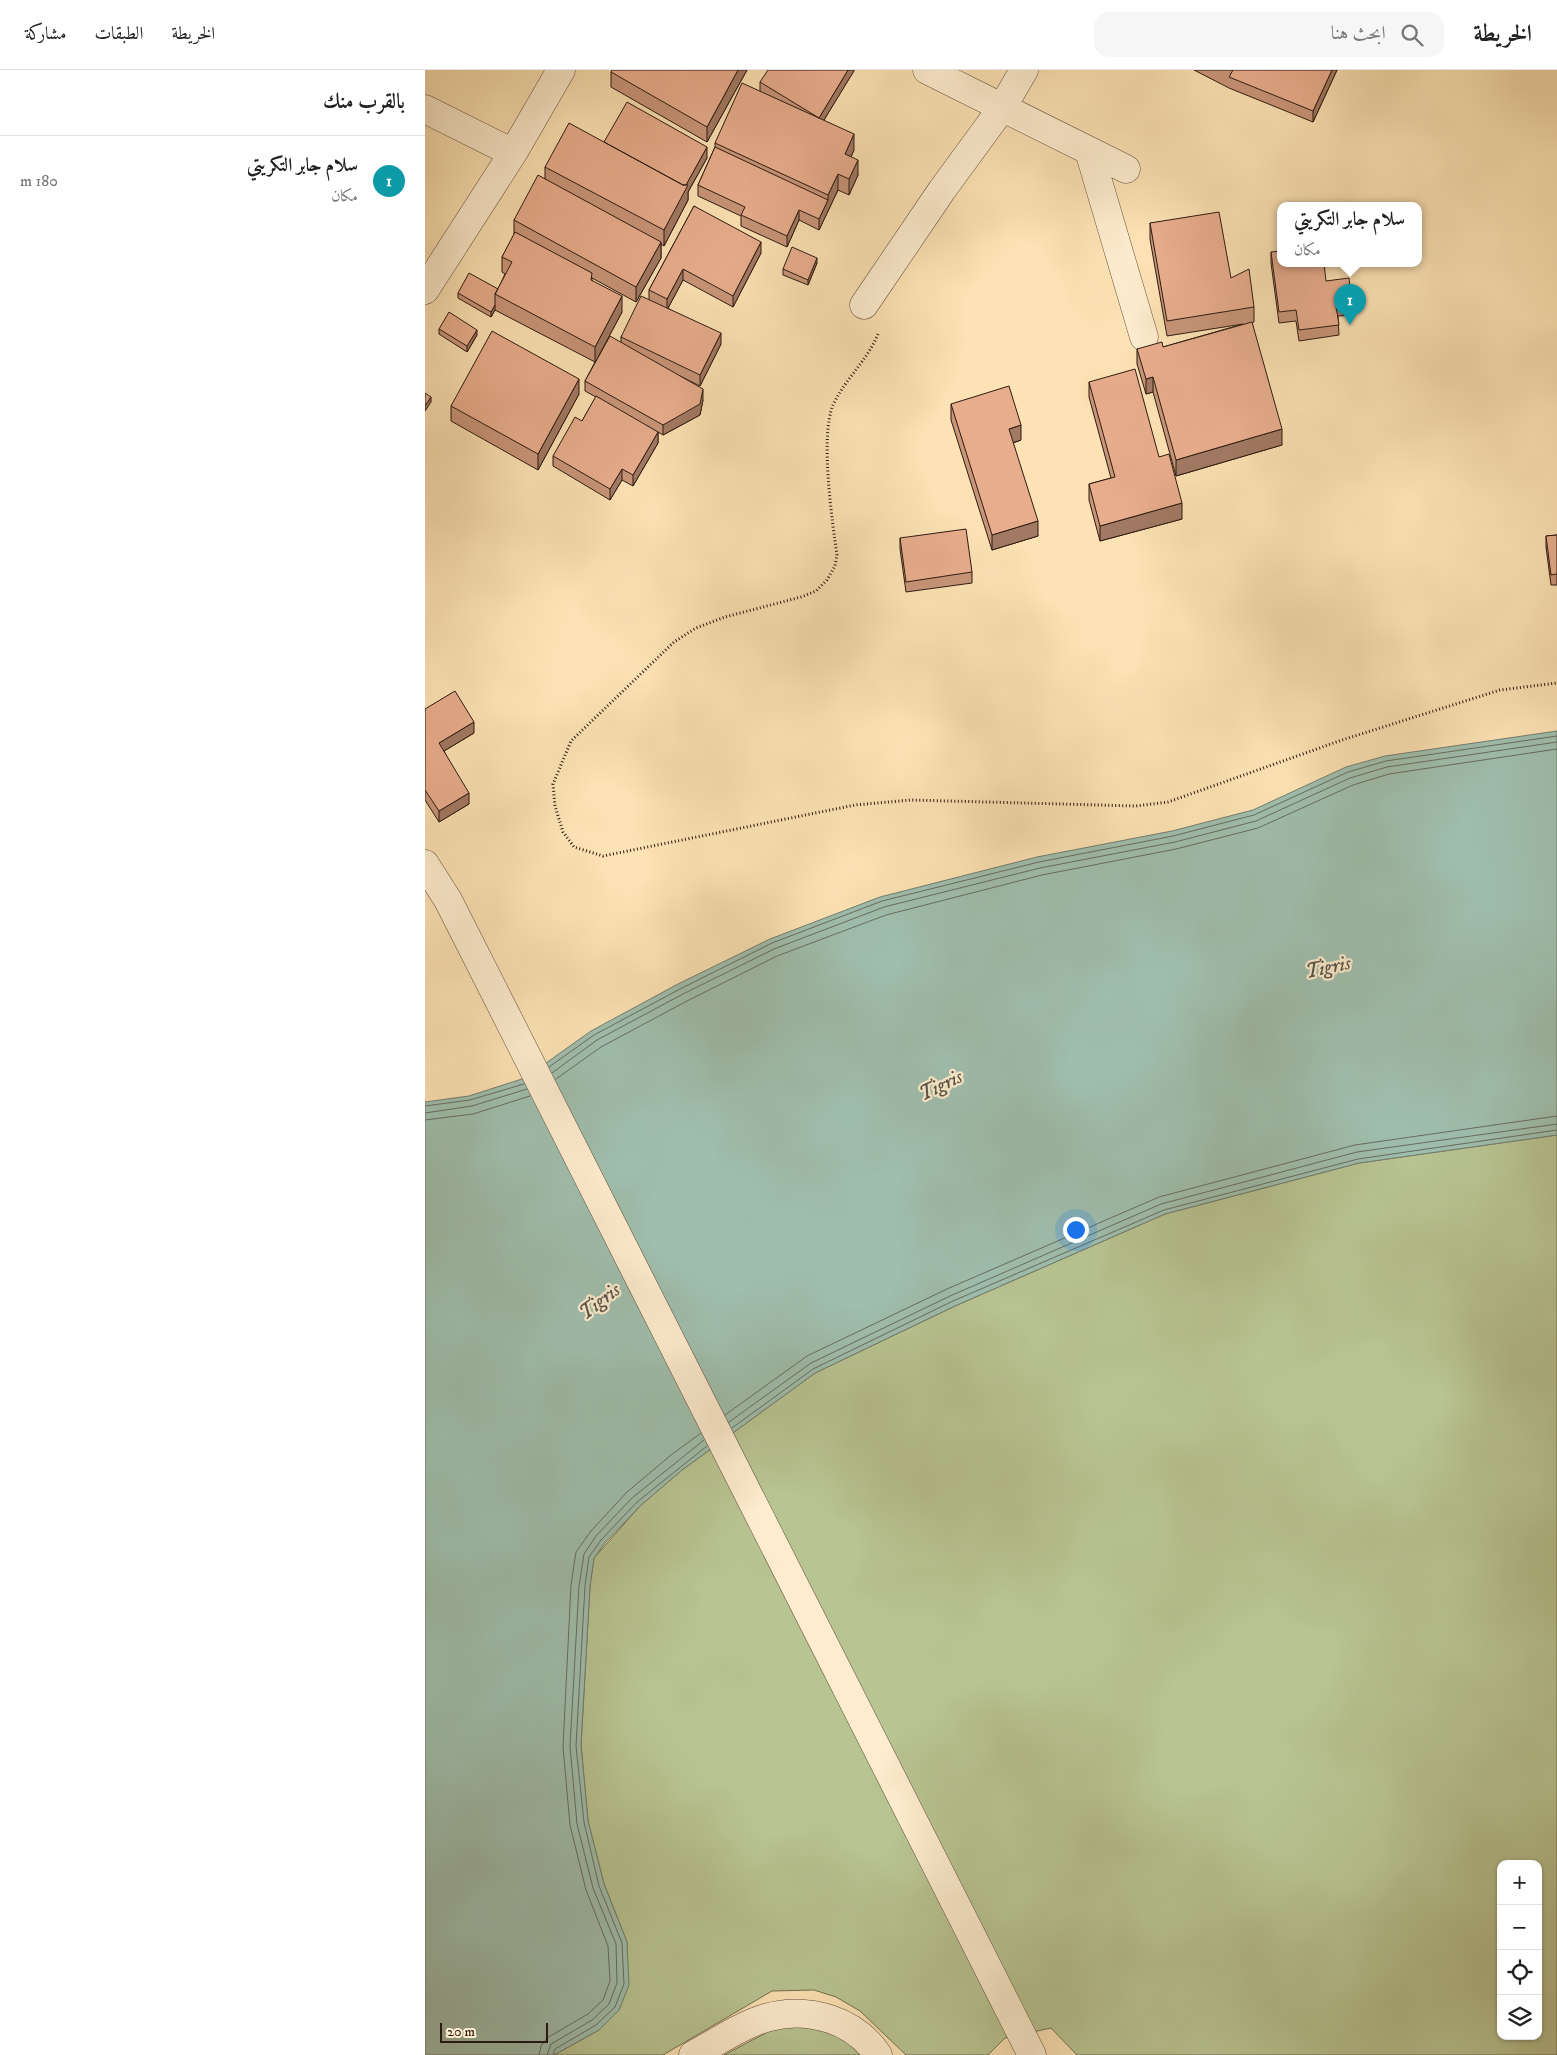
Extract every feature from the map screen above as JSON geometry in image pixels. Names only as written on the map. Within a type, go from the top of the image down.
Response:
[{"type":"street","points":[[425,290],[513,153],[561,70]]},
{"type":"street","points":[[927,70],[1126,170]]},
{"type":"street","points":[[864,305],[942,190],[1002,108],[1023,70]]},
{"type":"street","points":[[425,109],[513,153]]},
{"type":"street","points":[[1089,151],[1143,336]]},
{"type":"street","points":[[425,864],[449,900],[1032,2055]]},
{"type":"street","points":[[693,2055],[749,2024],[785,2012],[803,2013],[839,2022],[864,2036],[879,2055]]},
{"type":"path","points":[[879,333],[871,351],[844,384],[832,408],[828,426],[827,445],[837,555],[835,566],[827,580],[816,591],[801,597],[725,616],[696,628],[674,642],[571,741],[553,784],[555,806],[561,823],[574,847],[603,856],[855,805],[911,800],[1136,806],[1168,802],[1342,740],[1500,690],[1557,683]]},
{"type":"green space","points":[[1557,1135],[1557,2055],[1077,2055],[1051,2028],[1005,2038],[988,2055],[906,2055],[860,2011],[836,1997],[814,1990],[772,1991],[663,2055],[554,2055],[599,2030],[619,2010],[627,1942],[604,1884],[588,1821],[581,1745],[590,1586],[594,1558],[640,1506],[682,1470],[815,1373],[955,1306],[1165,1214],[1359,1163]]},
{"type":"green space","points":[[781,2025],[806,2025],[821,2029],[851,2044],[862,2055],[724,2055]]},
{"type":"water","name":"Tigris","points":[[1557,731],[1557,1135],[1359,1163],[1165,1214],[955,1306],[815,1373],[682,1470],[640,1506],[605,1543],[594,1558],[590,1586],[581,1745],[588,1821],[604,1884],[627,1942],[629,1985],[619,2010],[599,2030],[554,2055],[425,2055],[425,1102],[469,1096],[525,1078],[591,1031],[678,984],[770,939],[880,897],[1037,857],[1172,831],[1253,810],[1346,767],[1385,756]]},
{"type":"building","points":[[612,70],[738,70],[707,127],[611,72]]},
{"type":"building","points":[[768,70],[848,70],[819,118],[760,82]]},
{"type":"building","points":[[1233,70],[1332,70],[1313,111],[1229,77]]},
{"type":"building","points":[[742,83],[854,134],[845,154],[858,160],[849,179],[838,174],[828,195],[715,143]]},
{"type":"building","points":[[627,102],[707,147],[686,185],[604,142]]},
{"type":"building","points":[[569,123],[683,185],[688,185],[664,230],[545,167]]},
{"type":"building","points":[[715,147],[828,200],[819,219],[799,210],[787,236],[741,215],[745,207],[698,185]]},
{"type":"building","points":[[538,175],[661,242],[636,287],[514,220]]},
{"type":"building","points":[[694,206],[761,242],[733,296],[683,269],[667,299],[649,290]]},
{"type":"building","points":[[1219,212],[1231,278],[1249,269],[1254,307],[1167,321],[1150,223]]},
{"type":"building","points":[[515,232],[592,273],[591,280],[622,296],[595,347],[495,294],[512,262],[502,257]]},
{"type":"building","points":[[792,247],[817,258],[808,280],[783,269]]},
{"type":"building","points":[[1277,251],[1277,267],[1324,267],[1326,281],[1349,278],[1352,304],[1336,306],[1339,325],[1299,330],[1296,310],[1279,312],[1271,252]]},
{"type":"building","points":[[469,273],[498,289],[495,294],[495,305],[491,312],[458,293]]},
{"type":"building","points":[[641,296],[721,333],[700,375],[621,337]]},
{"type":"building","points":[[449,312],[477,330],[467,346],[439,329]]},
{"type":"building","points":[[1252,322],[1282,429],[1176,460],[1153,377],[1146,379],[1137,349],[1162,342],[1163,347]]},
{"type":"building","points":[[492,331],[579,379],[538,454],[451,406]]},
{"type":"building","points":[[610,336],[703,389],[700,404],[663,425],[585,381]]},
{"type":"building","points":[[1135,369],[1159,457],[1169,454],[1182,503],[1100,526],[1089,484],[1115,477],[1089,382]]},
{"type":"building","points":[[1009,386],[1021,425],[1009,429],[1038,521],[992,535],[951,404]]},
{"type":"building","points":[[425,393],[431,397],[425,406]]},
{"type":"building","points":[[596,396],[658,432],[633,475],[622,469],[610,489],[553,456],[575,417],[582,421]]},
{"type":"building","points":[[966,529],[972,572],[906,582],[900,538]]},
{"type":"building","points":[[1557,535],[1557,574],[1551,575],[1546,536]]},
{"type":"building","points":[[455,691],[474,722],[439,743],[469,793],[439,811],[425,790],[425,709]]},
{"type":"place","name":"سلام جابر التكريتي","points":[[1350,325]]}]
